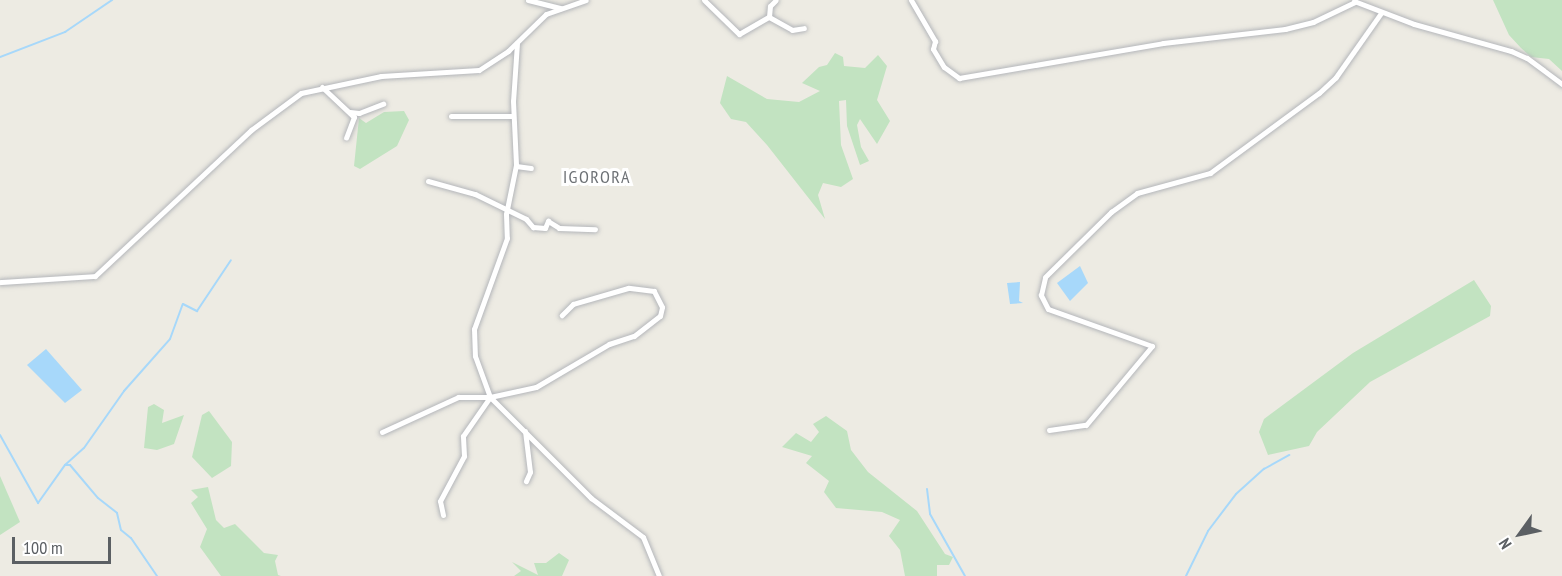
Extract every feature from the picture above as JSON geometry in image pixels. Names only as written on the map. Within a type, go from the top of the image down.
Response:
[{"type":"street","points":[[528,0],[565,9]]},
{"type":"street","points":[[0,282],[95,276],[267,117],[301,93],[381,76],[479,70],[516,43],[546,14],[586,0]]},
{"type":"street","points":[[704,0],[739,34],[769,17]]},
{"type":"street","points":[[769,17],[770,6],[776,0]]},
{"type":"street","points":[[911,0],[934,41],[933,49],[944,67],[959,78],[1163,43],[1286,29],[1313,22],[1353,1],[1381,13],[1511,51],[1527,58],[1562,84]]},
{"type":"street","points":[[1050,430],[1086,425],[1152,346],[1048,309],[1041,295],[1046,277],[1111,212],[1137,193],[1210,173],[1319,93],[1345,65],[1381,13]]},
{"type":"street","points":[[769,17],[792,30],[804,28]]},
{"type":"street","points":[[516,43],[513,116],[516,166],[507,210],[506,248],[474,329],[476,356],[490,397],[591,498],[643,537],[659,576]]},
{"type":"street","points":[[322,87],[354,117],[346,138]]},
{"type":"street","points":[[350,112],[358,113],[383,104]]},
{"type":"street","points":[[451,116],[513,116]]},
{"type":"street","points":[[516,166],[531,168]]},
{"type":"street","points":[[428,181],[475,194],[507,210],[533,227],[545,228],[548,221],[559,228],[595,229]]},
{"type":"street","points":[[382,432],[458,397],[490,397],[536,387],[609,344],[634,336],[652,324],[662,308],[654,291],[628,288],[573,304],[562,315]]},
{"type":"street","points":[[443,515],[440,501],[464,456],[463,436],[490,397]]},
{"type":"street","points":[[525,431],[530,472],[526,482]]},
{"type":"green space","points":[[1493,0],[1562,0],[1562,71],[1549,59],[1531,57],[1521,48],[1509,35]]},
{"type":"green space","points":[[835,53],[843,57],[844,66],[865,68],[878,55],[887,66],[877,100],[890,121],[877,144],[860,119],[857,125],[861,147],[869,161],[860,165],[847,126],[846,100],[839,101],[841,145],[853,179],[841,187],[823,183],[818,195],[825,219],[767,145],[746,122],[731,119],[720,103],[727,76],[767,99],[799,102],[820,91],[802,83],[819,67],[827,65]]},
{"type":"green space","points":[[404,111],[409,120],[397,146],[360,169],[354,166],[359,118],[366,123],[384,112]]},
{"type":"green space","points":[[1474,280],[1491,306],[1490,316],[1370,382],[1317,432],[1309,446],[1268,455],[1259,432],[1264,419],[1353,353]]},
{"type":"green space","points":[[154,404],[164,410],[162,423],[184,415],[174,444],[157,450],[144,448],[148,407]]},
{"type":"green space","points":[[209,411],[232,442],[231,466],[212,478],[192,457],[202,415]]},
{"type":"green space","points":[[826,416],[847,431],[851,450],[868,472],[917,511],[945,554],[953,557],[949,565],[937,565],[937,576],[905,576],[900,550],[889,536],[900,520],[882,512],[836,508],[824,492],[829,481],[806,463],[812,456],[782,447],[796,433],[811,442],[819,432],[813,424]]},
{"type":"green space","points":[[0,476],[20,522],[0,535]]},
{"type":"green space","points":[[208,487],[216,520],[224,528],[235,524],[264,553],[278,555],[275,561],[278,575],[281,576],[221,576],[200,547],[207,529],[191,503],[198,497],[191,490]]},
{"type":"green space","points":[[559,553],[569,560],[562,576],[514,576],[521,571],[512,562],[538,575],[534,563],[546,563]]},
{"type":"water","points":[[1080,266],[1088,283],[1070,301],[1057,283]]},
{"type":"water","points":[[1020,282],[1019,301],[1023,303],[1010,304],[1007,283]]},
{"type":"water","points":[[46,349],[82,390],[65,403],[27,365]]},
{"type":"waterway","points":[[0,57],[65,32],[112,0]]},
{"type":"waterway","points":[[65,465],[84,448],[124,391],[170,339],[183,304],[197,311],[231,260]]},
{"type":"waterway","points":[[0,435],[38,503],[65,465],[70,465],[98,498],[117,513],[121,530],[131,538],[157,576]]},
{"type":"waterway","points":[[1186,576],[1208,531],[1236,494],[1264,469],[1289,455]]},
{"type":"waterway","points":[[927,489],[930,514],[965,576]]},
{"type":"district","name":"IGORORA","points":[[597,177]]}]
